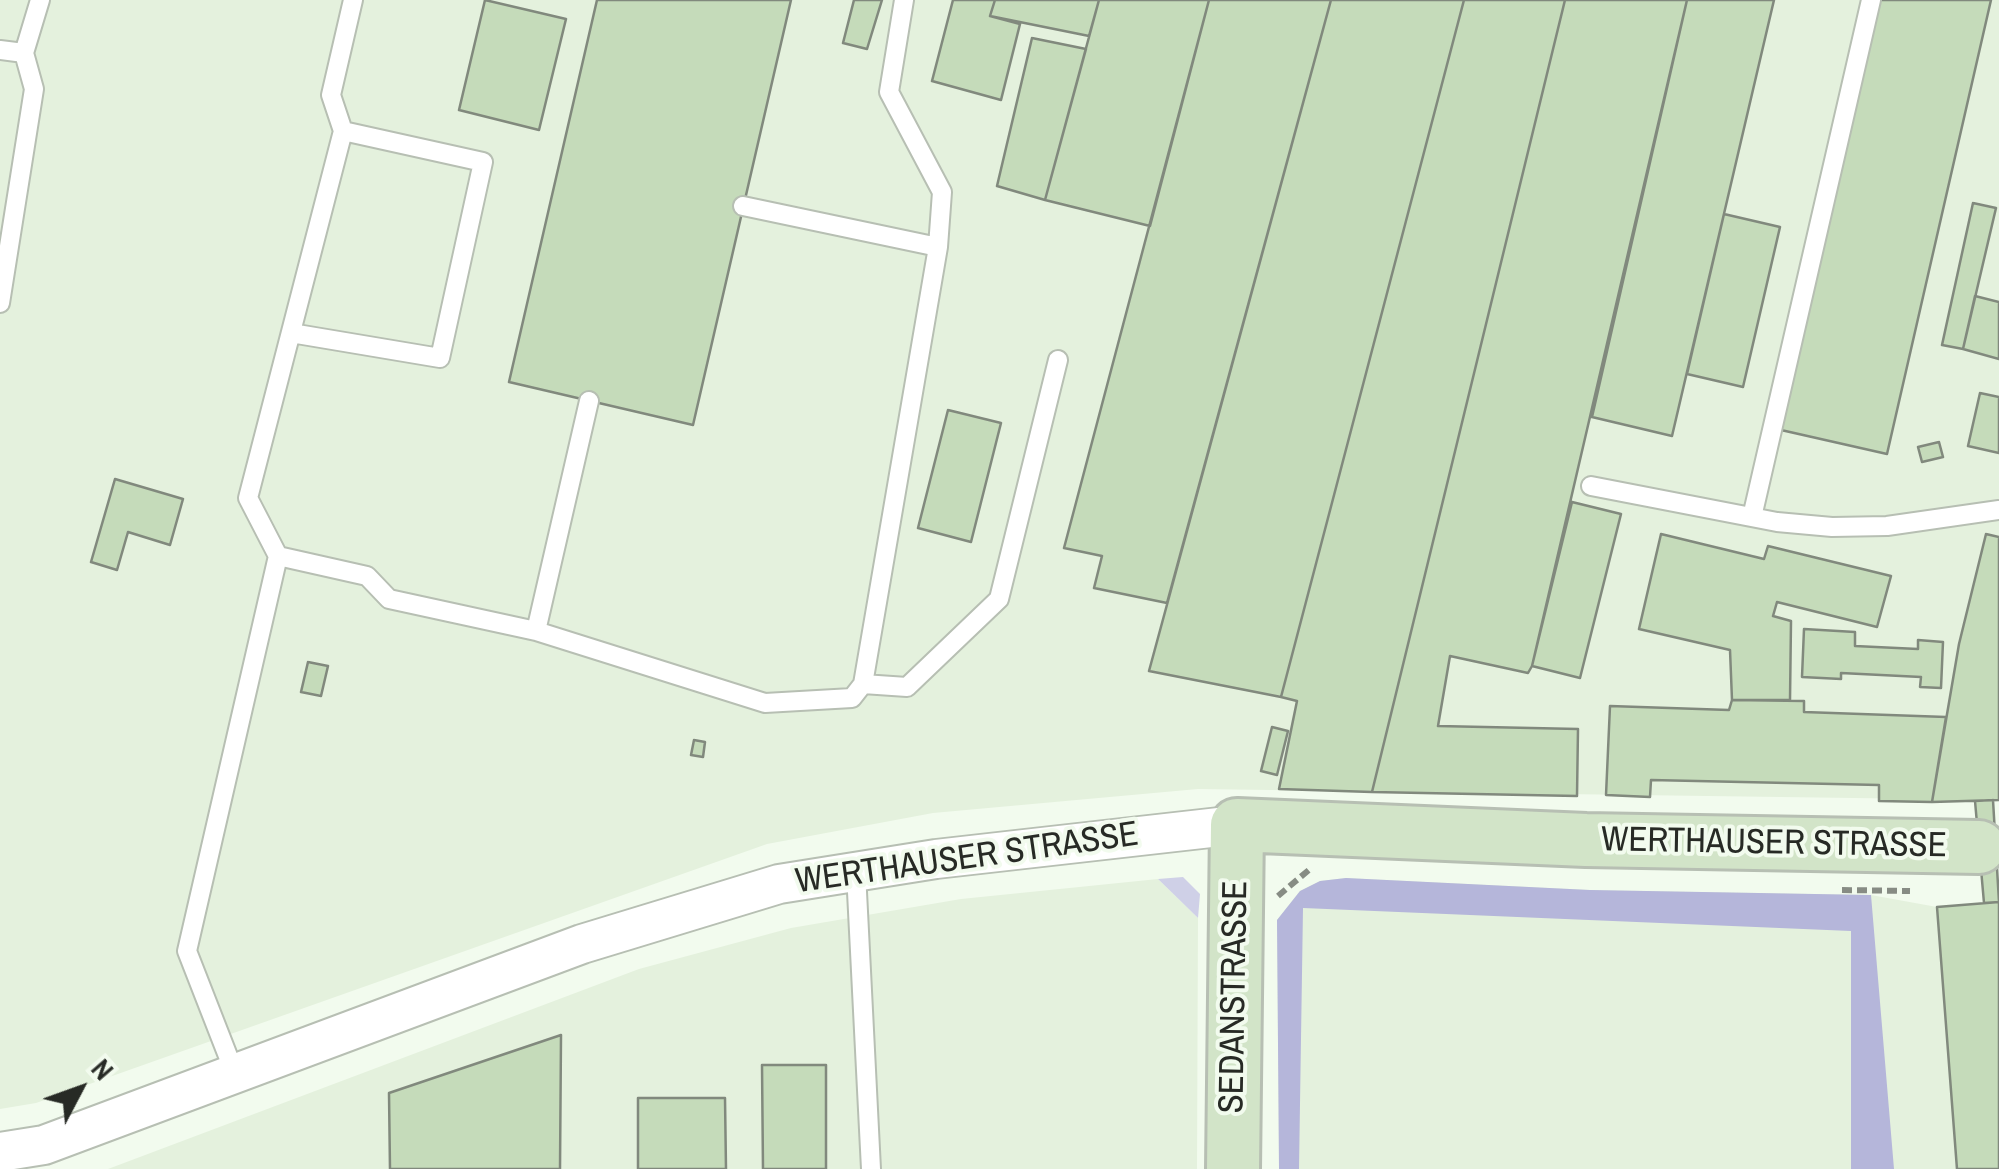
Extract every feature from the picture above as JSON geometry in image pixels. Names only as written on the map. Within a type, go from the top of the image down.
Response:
[{"type":"main road","name":"WERTHAUSER STRASSE","points":[[1237,825],[1586,840],[1992,847]]},
{"type":"main road","name":"SEDANSTRASSE","points":[[1233,1169],[1237,825]]},
{"type":"street","name":"WERTHAUSER STRASSE","points":[[0,1152],[44,1157],[235,1074],[582,944],[778,884],[1237,825]]},
{"type":"lane","points":[[0,303],[34,89],[24,53],[40,0]]},
{"type":"lane","points":[[235,1074],[187,952],[278,556],[248,498],[343,131],[331,95],[353,0]]},
{"type":"lane","points":[[278,556],[367,576],[388,599],[536,631],[765,703],[852,698],[863,684],[938,247],[942,192],[889,92],[904,0]]},
{"type":"lane","points":[[1752,517],[1871,0]]},
{"type":"lane","points":[[0,50],[24,53]]},
{"type":"lane","points":[[291,332],[440,358],[484,162],[343,131]]},
{"type":"lane","points":[[743,206],[938,247]]},
{"type":"lane","points":[[863,684],[907,688],[999,599],[1058,360]]},
{"type":"lane","points":[[536,631],[589,401]]},
{"type":"lane","points":[[1591,486],[1752,517],[1832,527],[1887,526],[1962,512],[1999,510]]},
{"type":"lane","points":[[856,872],[871,1169]]},
{"type":"path","points":[[1275,902],[1282,888],[1310,869],[1325,868]]},
{"type":"path","points":[[1837,890],[1929,890]]},
{"type":"shaded area","points":[[0,0],[1999,0],[1999,800],[1198,789],[933,813],[767,844],[36,1103],[0,1109]]},
{"type":"shaded area","points":[[1183,877],[1200,894],[1198,918],[1158,879]]},
{"type":"shaded area","points":[[1346,878],[1590,890],[1871,895],[1937,907],[1999,902],[1999,1169],[1279,1169],[1277,920],[1300,891],[1320,881]]},
{"type":"shaded area","points":[[1346,878],[1590,890],[1871,895],[1894,1169],[1851,1169],[1851,931],[1303,908],[1299,1169],[1279,1169],[1277,920],[1300,891],[1320,881]]},
{"type":"shaded area","points":[[1158,879],[1198,918],[1197,1169],[108,1169],[639,969],[791,928],[961,899]]},
{"type":"building","points":[[485,0],[566,19],[539,130],[459,110]]},
{"type":"building","points":[[597,0],[791,0],[693,425],[509,382]]},
{"type":"building","points":[[854,0],[882,0],[867,49],[843,43]]},
{"type":"building","points":[[953,0],[995,0],[990,16],[1020,24],[1001,100],[932,81]]},
{"type":"building","points":[[995,0],[1099,0],[1089,36],[990,16]]},
{"type":"building","points":[[1099,0],[1209,0],[1150,226],[1045,200]]},
{"type":"building","points":[[1209,0],[1331,0],[1167,603],[1094,588],[1102,556],[1064,548]]},
{"type":"building","points":[[1331,0],[1464,0],[1281,697],[1149,671]]},
{"type":"building","points":[[1464,0],[1565,0],[1372,792],[1279,789],[1297,701],[1281,697]]},
{"type":"building","points":[[1565,0],[1687,0],[1532,666],[1528,673],[1450,656],[1438,726],[1578,729],[1577,796],[1372,792]]},
{"type":"building","points":[[1687,0],[1774,0],[1672,436],[1592,417]]},
{"type":"building","points":[[1879,0],[1991,0],[1887,454],[1781,430]]},
{"type":"building","points":[[1032,38],[1086,49],[1045,200],[997,186]]},
{"type":"building","points":[[1973,203],[1996,208],[1963,349],[1942,345]]},
{"type":"building","points":[[1724,214],[1780,227],[1743,387],[1687,374]]},
{"type":"building","points":[[1975,296],[1999,302],[1999,359],[1963,349]]},
{"type":"building","points":[[1980,393],[1999,397],[1999,453],[1968,446]]},
{"type":"building","points":[[948,410],[1001,423],[971,542],[918,528]]},
{"type":"building","points":[[1939,442],[1943,457],[1922,462],[1918,447]]},
{"type":"building","points":[[115,479],[183,499],[170,545],[128,532],[117,570],[91,562]]},
{"type":"building","points":[[1572,502],[1621,514],[1580,678],[1532,666]]},
{"type":"building","points":[[1661,534],[1764,559],[1768,546],[1891,576],[1877,627],[1777,602],[1773,616],[1791,621],[1790,700],[1732,700],[1730,650],[1639,629]]},
{"type":"building","points":[[1986,534],[1999,537],[1999,800],[1932,802],[1959,644]]},
{"type":"building","points":[[1804,629],[1855,632],[1855,646],[1918,649],[1918,640],[1943,642],[1941,688],[1920,687],[1921,677],[1841,673],[1841,679],[1802,677]]},
{"type":"building","points":[[308,662],[328,666],[321,696],[301,692]]},
{"type":"building","points":[[1732,700],[1804,701],[1804,712],[1946,717],[1932,802],[1879,801],[1879,785],[1651,780],[1650,797],[1606,795],[1610,706],[1729,710]]},
{"type":"building","points":[[1272,727],[1288,731],[1277,775],[1261,771]]},
{"type":"building","points":[[694,740],[705,742],[703,757],[691,755]]},
{"type":"building","points":[[1993,800],[1999,902],[1984,903],[1975,801]]},
{"type":"building","points":[[1999,902],[1999,1169],[1957,1169],[1937,907]]},
{"type":"building","points":[[561,1035],[560,1169],[390,1169],[389,1093]]},
{"type":"building","points":[[762,1065],[826,1065],[826,1169],[763,1169]]},
{"type":"building","points":[[638,1098],[725,1098],[726,1169],[638,1169]]}]
